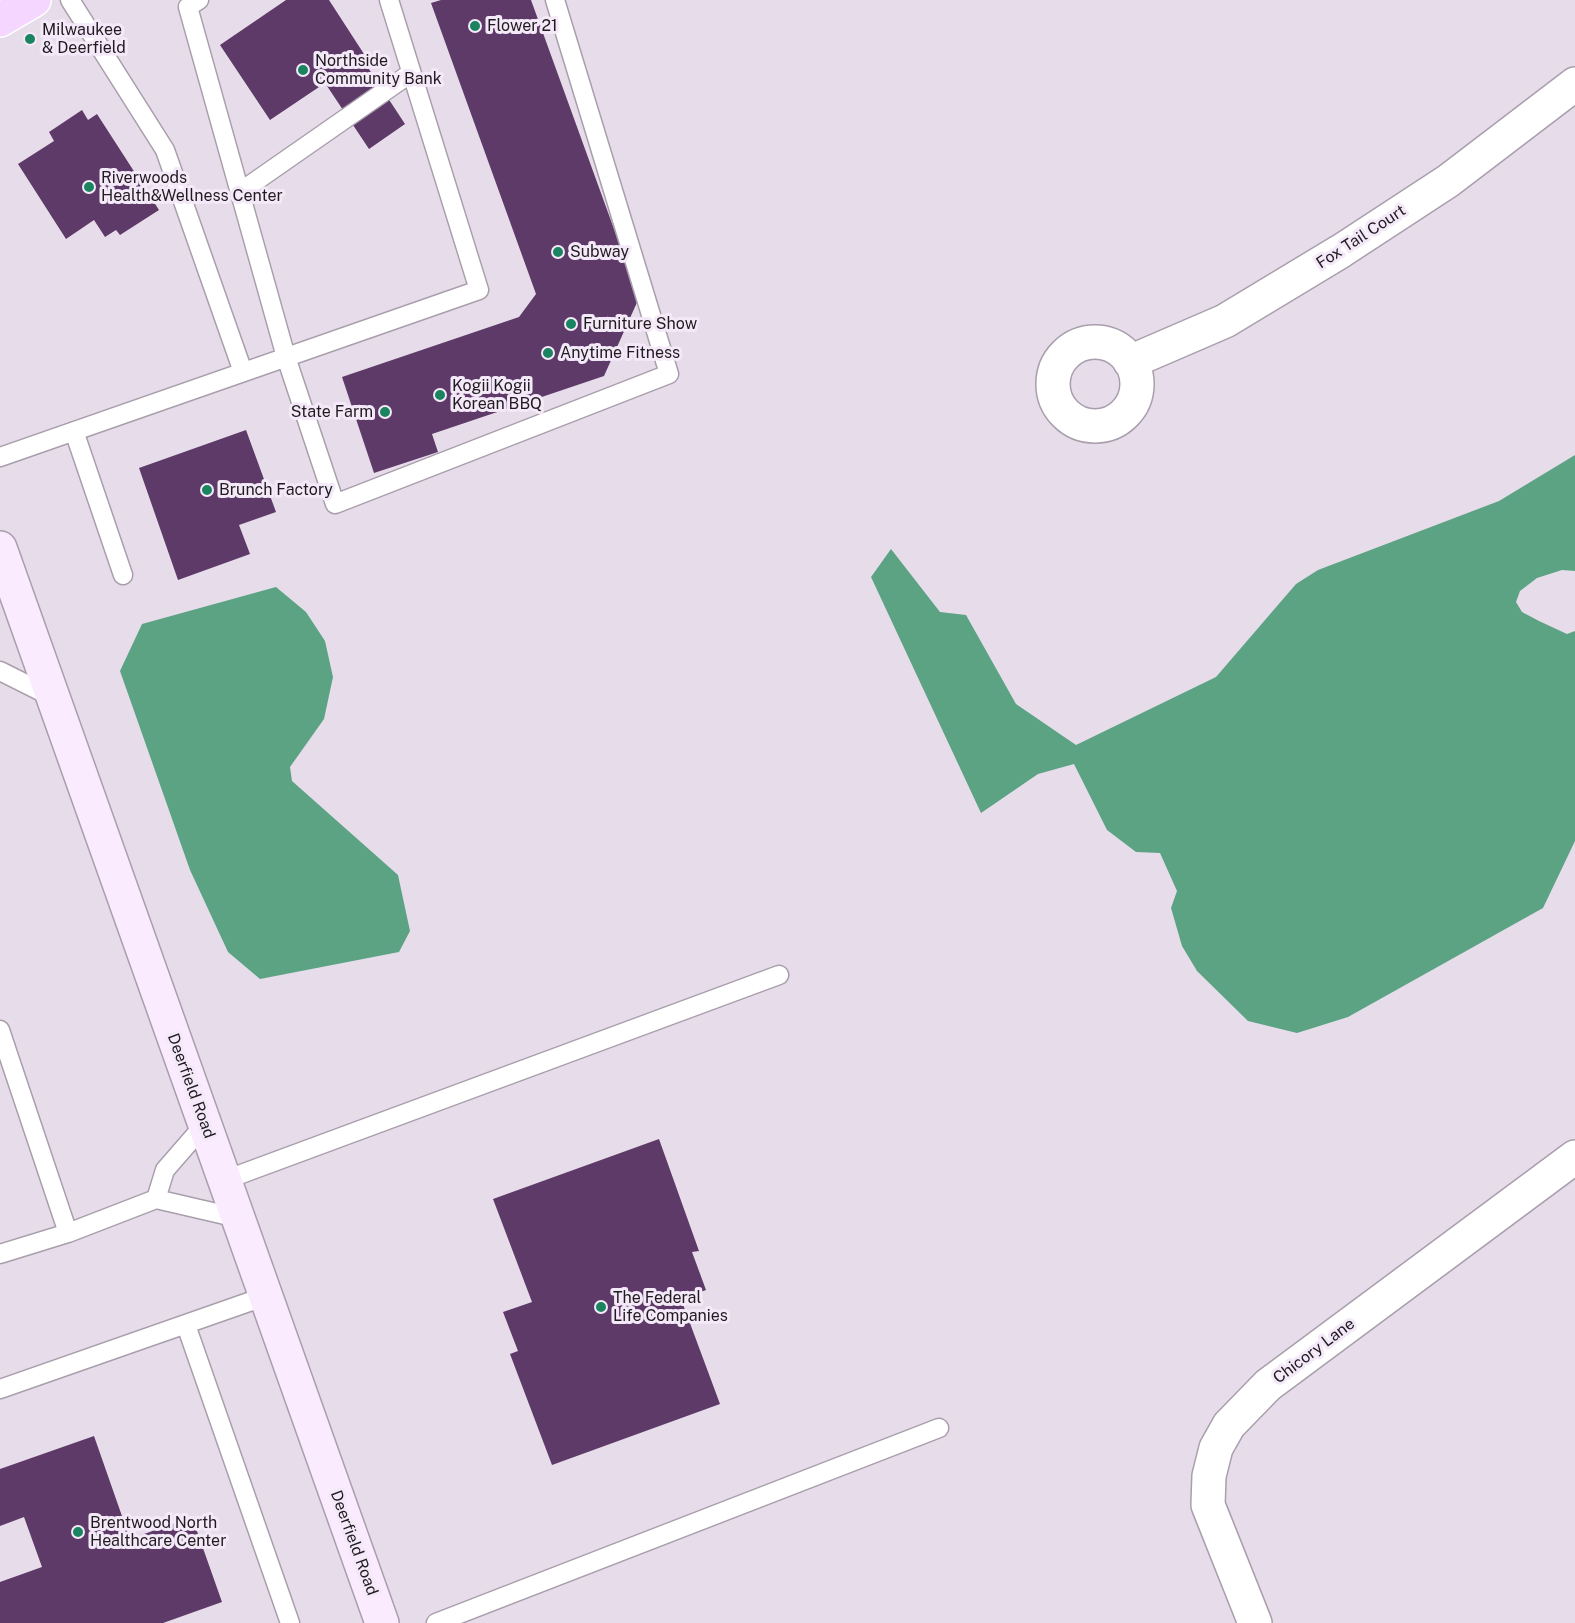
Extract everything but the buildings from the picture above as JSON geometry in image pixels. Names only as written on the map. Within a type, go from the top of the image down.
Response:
[{"type":"main road","points":[[0,20],[34,0]]},
{"type":"main road","name":"Deerfield Road","points":[[0,548],[382,1623]]},
{"type":"street","name":"Fox Tail Court","points":[[1130,362],[1225,321],[1341,252],[1448,181],[1575,84]]},
{"type":"street","name":"Chicory Lane","points":[[1255,1623],[1208,1505],[1209,1476],[1216,1448],[1229,1425],[1268,1385],[1575,1157]]},
{"type":"lane","points":[[70,0],[165,150],[243,372]]},
{"type":"lane","points":[[199,0],[188,7],[286,357],[335,504],[669,374],[555,0]]},
{"type":"lane","points":[[0,457],[479,290],[389,0]]},
{"type":"lane","points":[[240,192],[411,73]]},
{"type":"lane","points":[[74,431],[123,575]]},
{"type":"lane","points":[[0,671],[53,698]]},
{"type":"lane","points":[[225,1180],[779,975]]},
{"type":"lane","points":[[0,1030],[68,1233]]},
{"type":"lane","points":[[156,1199],[165,1170],[205,1124]]},
{"type":"lane","points":[[0,1254],[68,1233],[156,1199],[238,1218]]},
{"type":"lane","points":[[0,1389],[266,1296]]},
{"type":"lane","points":[[186,1324],[290,1623]]},
{"type":"lane","points":[[436,1623],[939,1428]]},
{"type":"shaded area","points":[[1575,455],[1575,571],[1562,570],[1537,578],[1520,591],[1516,602],[1522,612],[1539,621],[1567,634],[1575,631],[1575,841],[1543,908],[1348,1017],[1297,1033],[1248,1021],[1197,971],[1182,946],[1171,908],[1177,891],[1160,853],[1136,852],[1107,830],[1074,764],[1038,774],[981,813],[871,577],[891,549],[940,612],[966,615],[1016,704],[1076,745],[1216,677],[1296,584],[1318,570],[1499,501]]},
{"type":"shaded area","points":[[276,587],[306,612],[325,641],[333,677],[324,719],[290,767],[292,781],[398,875],[410,931],[399,952],[260,979],[228,952],[190,870],[120,671],[142,624]]},
{"type":"place","name":"Flower 21","points":[[475,26]]},
{"type":"place","name":"Milwaukee & Deerfield","points":[[30,39]]},
{"type":"place","name":"Northside Community Bank","points":[[303,70]]},
{"type":"place","name":"Riverwoods Health&Wellness Center","points":[[89,187]]},
{"type":"place","name":"Subway","points":[[558,252]]},
{"type":"place","name":"Furniture Show","points":[[571,324]]},
{"type":"place","name":"Anytime Fitness","points":[[548,353]]},
{"type":"place","name":"Kogii Kogii Korean BBQ","points":[[440,395]]},
{"type":"place","name":"State Farm","points":[[385,412]]},
{"type":"place","name":"Brunch Factory","points":[[207,490]]},
{"type":"place","name":"The Federal Life Companies","points":[[601,1307]]},
{"type":"place","name":"Brentwood North Healthcare Center","points":[[78,1532]]}]
